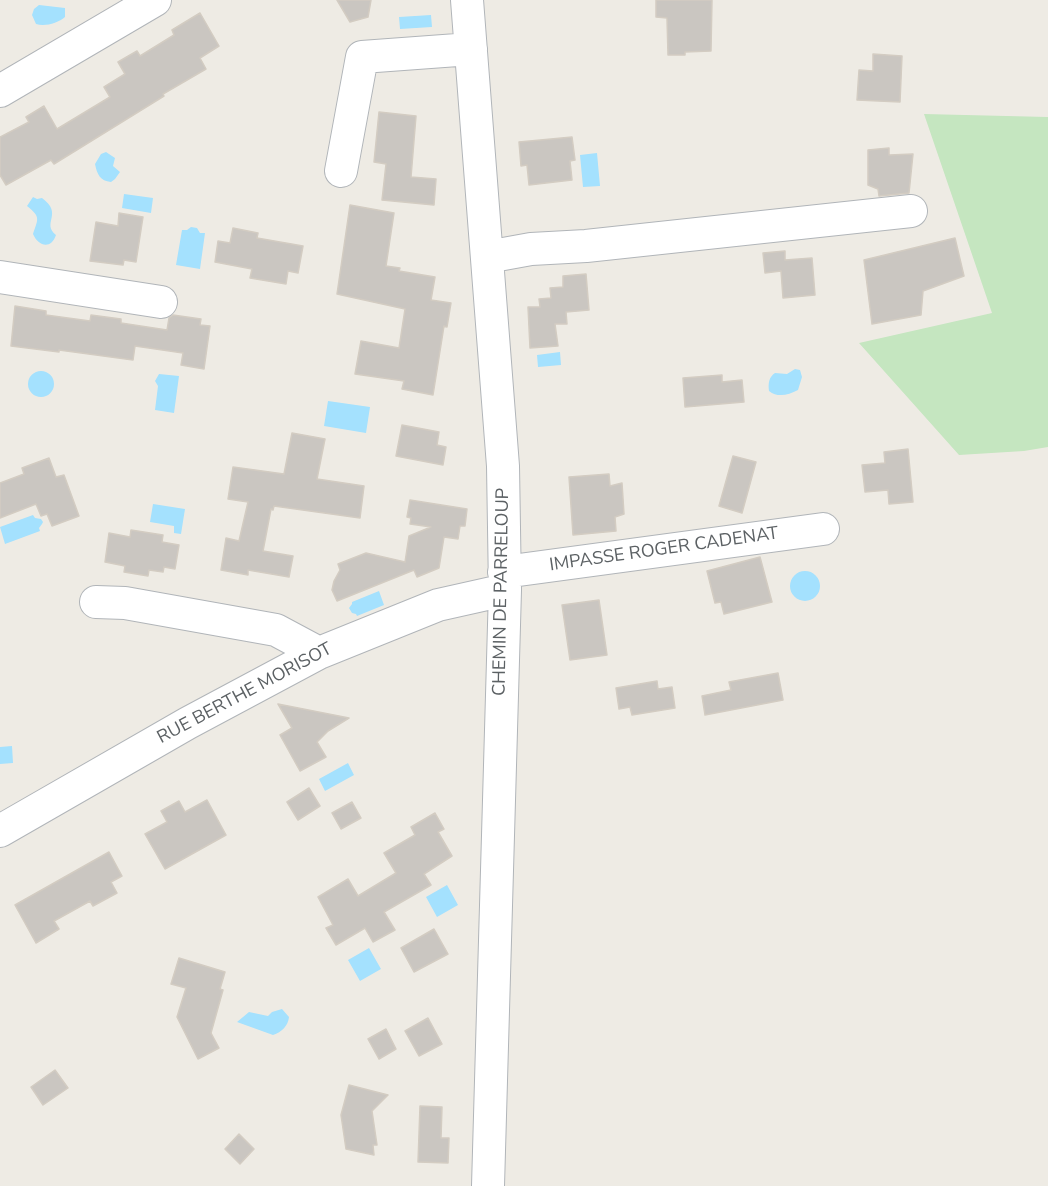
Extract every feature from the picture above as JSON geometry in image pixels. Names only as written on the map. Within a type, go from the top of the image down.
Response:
[{"type":"street","points":[[0,91],[155,0]]},
{"type":"street","name":"CHEMIN DE PARRELOUP","points":[[467,0],[503,466],[505,581],[488,1186]]},
{"type":"street","points":[[340,171],[362,57],[471,49]]},
{"type":"street","points":[[487,257],[531,249],[586,246],[911,211]]},
{"type":"street","points":[[0,277],[161,302]]},
{"type":"street","name":"IMPASSE ROGER CADENAT","points":[[505,581],[823,529]]},
{"type":"street","name":"RUE BERTHE MORISOT","points":[[0,831],[188,723],[320,653],[438,605],[505,581]]},
{"type":"street","points":[[96,602],[124,603],[276,630],[320,653]]},
{"type":"green space","points":[[924,114],[1048,117],[1048,447],[1024,451],[959,455],[859,343],[992,313]]},
{"type":"water","points":[[39,5],[65,8],[65,17],[51,24],[36,24],[32,15],[34,9]]},
{"type":"water","points":[[431,15],[432,27],[400,29],[399,17]]},
{"type":"water","points":[[106,152],[115,158],[113,166],[120,172],[111,182],[100,176],[95,164],[101,154]]},
{"type":"water","points":[[597,153],[600,186],[583,187],[580,155]]},
{"type":"water","points":[[124,194],[153,198],[151,213],[122,208]]},
{"type":"water","points":[[33,197],[42,198],[51,209],[51,226],[56,235],[51,243],[41,244],[33,234],[37,218],[27,206]]},
{"type":"water","points":[[197,228],[200,233],[205,233],[200,269],[176,265],[182,230]]},
{"type":"water","points":[[560,352],[561,365],[538,367],[537,355]]},
{"type":"water","points":[[795,369],[800,370],[802,377],[798,390],[783,395],[769,391],[769,380],[775,373],[787,374]]},
{"type":"water","points":[[41,371],[50,375],[54,384],[50,393],[41,397],[32,393],[28,384],[32,375]]},
{"type":"water","points":[[159,374],[179,376],[174,413],[155,410],[158,386],[155,381]]},
{"type":"water","points":[[328,401],[370,407],[366,433],[324,426]]},
{"type":"water","points":[[153,504],[185,509],[181,534],[174,533],[174,526],[150,522]]},
{"type":"water","points":[[33,515],[43,522],[39,528],[40,531],[5,544],[0,527]]},
{"type":"water","points":[[805,571],[815,576],[820,586],[815,596],[805,601],[795,596],[790,586],[795,576]]},
{"type":"water","points":[[379,591],[384,605],[357,616],[352,613],[349,608],[352,602]]},
{"type":"water","points":[[12,746],[13,763],[0,764],[0,747]]},
{"type":"water","points":[[348,763],[354,775],[325,791],[319,779]]},
{"type":"water","points":[[447,885],[458,905],[437,917],[426,897]]},
{"type":"water","points":[[369,948],[381,969],[360,981],[348,960]]},
{"type":"water","points":[[282,1009],[289,1017],[287,1023],[284,1028],[273,1035],[237,1022],[249,1012],[268,1016]]},
{"type":"building","points":[[337,0],[371,0],[368,17],[350,22]]},
{"type":"building","points":[[656,0],[712,0],[711,51],[668,55],[667,18],[656,17]]},
{"type":"building","points":[[200,13],[219,46],[200,58],[206,69],[54,164],[51,160],[6,185],[0,175],[0,137],[29,122],[26,117],[44,106],[57,129],[110,97],[104,87],[125,74],[118,62],[137,51],[140,56],[174,35],[172,30]]},
{"type":"building","points":[[873,54],[902,56],[900,102],[857,100],[859,70],[873,71]]},
{"type":"building","points":[[379,112],[416,116],[411,177],[436,179],[434,205],[382,200],[386,164],[374,162]]},
{"type":"building","points":[[572,137],[575,160],[570,161],[572,180],[529,185],[527,165],[521,166],[519,142]]},
{"type":"building","points":[[889,148],[889,155],[913,154],[909,193],[879,196],[878,189],[868,185],[868,150]]},
{"type":"building","points":[[350,205],[394,213],[386,266],[400,268],[399,271],[435,277],[431,300],[451,303],[447,327],[444,326],[433,395],[402,389],[404,381],[355,374],[361,341],[399,348],[405,309],[337,294]]},
{"type":"building","points":[[119,213],[143,217],[136,262],[124,260],[123,265],[90,261],[96,222],[118,226]]},
{"type":"building","points":[[233,228],[258,233],[257,238],[303,246],[298,273],[288,271],[286,284],[250,278],[252,269],[215,262],[218,241],[230,243]]},
{"type":"building","points":[[955,238],[964,276],[923,291],[921,315],[872,324],[864,260]]},
{"type":"building","points":[[785,251],[785,260],[812,258],[815,295],[783,298],[781,271],[765,273],[763,253]]},
{"type":"building","points":[[586,274],[589,310],[566,312],[567,324],[555,324],[558,346],[530,348],[528,307],[540,307],[539,299],[551,298],[550,288],[563,287],[563,276]]},
{"type":"building","points":[[15,306],[46,311],[46,315],[90,321],[91,315],[121,319],[121,323],[167,330],[169,318],[173,315],[201,319],[200,325],[210,326],[204,369],[181,365],[183,353],[135,346],[133,360],[11,346]]},
{"type":"building","points":[[722,375],[722,382],[742,380],[744,402],[685,407],[683,378]]},
{"type":"building","points":[[402,425],[439,432],[437,445],[446,447],[443,465],[396,456]]},
{"type":"building","points":[[292,433],[325,439],[317,479],[364,486],[360,518],[274,506],[273,510],[271,509],[263,551],[293,556],[289,577],[248,570],[248,575],[221,570],[226,538],[239,541],[248,502],[228,499],[233,467],[284,474]]},
{"type":"building","points":[[908,449],[913,502],[889,504],[888,490],[865,492],[862,465],[885,463],[884,452]]},
{"type":"building","points":[[733,456],[756,462],[742,513],[719,506]]},
{"type":"building","points":[[49,458],[56,477],[64,475],[79,516],[52,526],[47,514],[41,516],[36,504],[0,518],[0,483],[24,474],[22,468]]},
{"type":"building","points":[[609,474],[610,486],[622,483],[624,514],[615,517],[616,531],[573,535],[569,477]]},
{"type":"building","points":[[410,500],[467,509],[465,526],[460,526],[458,539],[444,537],[439,568],[417,577],[414,570],[337,601],[332,590],[340,570],[338,564],[366,553],[405,562],[409,536],[431,527],[410,524],[411,518],[407,517]]},
{"type":"building","points":[[131,530],[163,535],[162,542],[179,545],[175,569],[164,567],[163,572],[149,570],[148,576],[124,572],[125,566],[105,562],[109,533],[130,537]]},
{"type":"building","points":[[760,557],[772,602],[724,614],[721,602],[715,603],[707,571]]},
{"type":"building","points":[[599,600],[607,655],[570,660],[562,605]]},
{"type":"building","points":[[778,673],[783,700],[705,715],[702,696],[731,690],[729,682]]},
{"type":"building","points":[[657,681],[658,689],[672,687],[675,708],[632,715],[630,707],[619,709],[616,688]]},
{"type":"building","points":[[278,704],[349,718],[328,731],[317,742],[326,757],[300,771],[280,735],[292,728]]},
{"type":"building","points":[[309,788],[320,806],[298,820],[287,802]]},
{"type":"building","points":[[207,800],[226,835],[165,869],[145,834],[167,822],[161,811],[179,801],[185,812]]},
{"type":"building","points":[[352,802],[361,818],[341,829],[332,813]]},
{"type":"building","points":[[435,813],[444,829],[438,832],[452,856],[424,874],[431,885],[384,912],[395,930],[373,942],[365,928],[336,945],[326,928],[333,925],[318,897],[348,879],[358,896],[396,873],[384,853],[415,835],[411,827]]},
{"type":"building","points":[[109,852],[122,876],[111,882],[117,893],[93,906],[90,901],[54,921],[59,929],[36,943],[15,905]]},
{"type":"building","points":[[434,929],[448,954],[414,972],[401,948]]},
{"type":"building","points":[[179,958],[225,972],[220,989],[223,990],[211,1033],[219,1048],[198,1059],[177,1017],[186,988],[171,984]]},
{"type":"building","points":[[428,1018],[442,1044],[419,1056],[405,1031]]},
{"type":"building","points":[[386,1029],[396,1049],[379,1059],[368,1039]]},
{"type":"building","points":[[55,1070],[68,1088],[43,1105],[31,1087]]},
{"type":"building","points":[[349,1085],[388,1095],[372,1111],[377,1145],[373,1145],[374,1155],[346,1149],[341,1115]]},
{"type":"building","points":[[420,1106],[442,1107],[441,1138],[449,1138],[448,1163],[418,1162]]},
{"type":"building","points":[[239,1134],[254,1149],[240,1164],[225,1149]]}]
